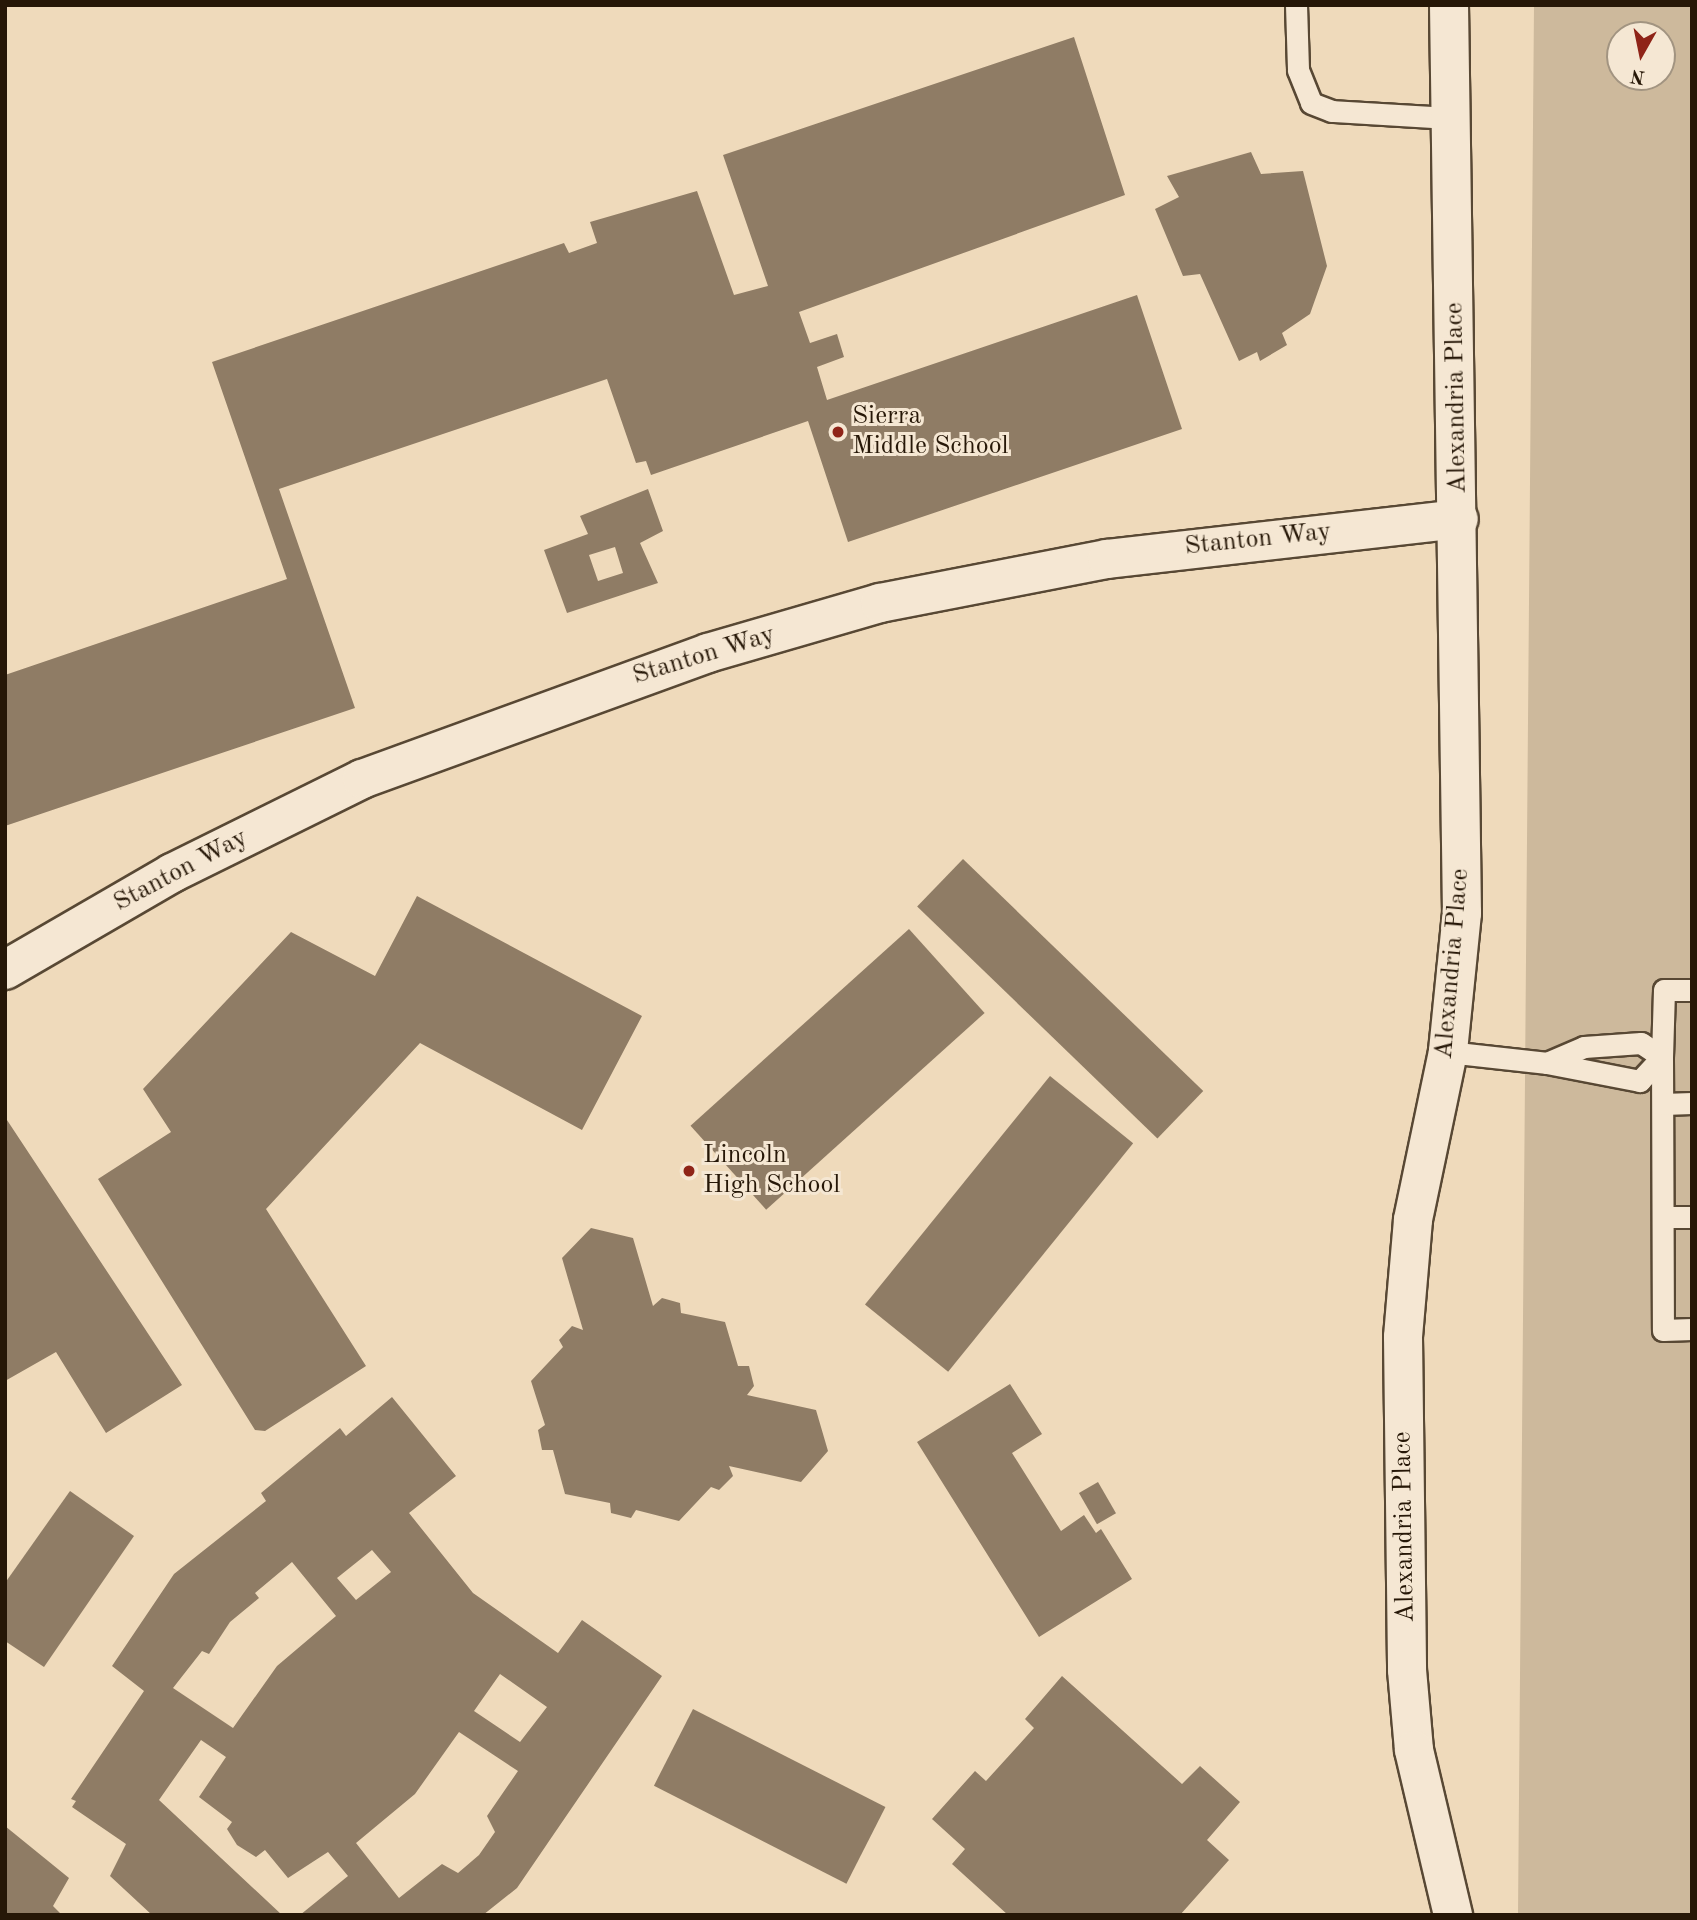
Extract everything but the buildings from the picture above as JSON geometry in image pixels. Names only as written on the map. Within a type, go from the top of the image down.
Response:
[{"type":"street","name":"Alexandria Place","points":[[1449,5],[1464,807],[1448,1052],[1413,1220],[1403,1336],[1407,1670],[1414,1750],[1453,1915]]},
{"type":"street","name":"Stanton Way","points":[[5,970],[172,873],[362,779],[708,653],[880,603],[1094,561],[1459,519]]},
{"type":"lane","points":[[1296,5],[1298,70],[1311,103],[1332,111],[1451,118]]},
{"type":"lane","points":[[1692,990],[1664,990],[1662,1058],[1663,1330],[1692,1329]]},
{"type":"lane","points":[[1547,1063],[1584,1047],[1640,1044],[1662,1058]]},
{"type":"lane","points":[[1448,1052],[1547,1063],[1640,1082],[1662,1058]]},
{"type":"lane","points":[[1663,1104],[1692,1103]]},
{"type":"lane","points":[[1664,1217],[1692,1217]]},
{"type":"shaded area","points":[[1534,5],[1692,5],[1692,1915],[1518,1915]]},
{"type":"place","name":"Sierra Middle School","points":[[838,432]]},
{"type":"place","name":"Lincoln High School","points":[[689,1171]]}]
